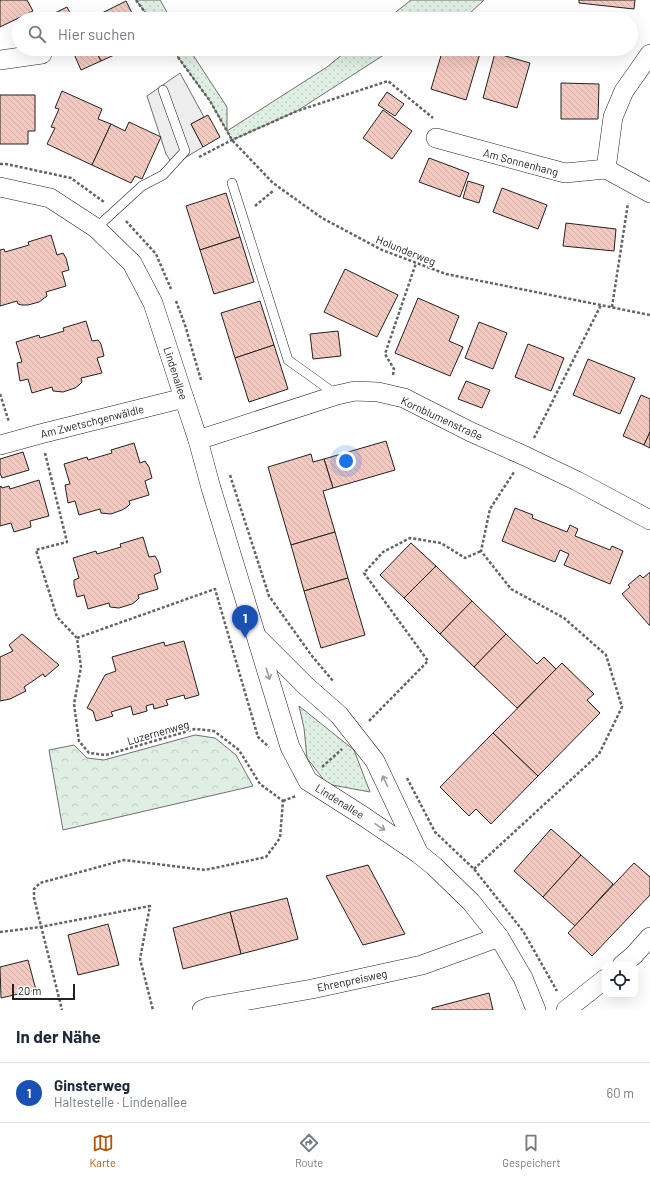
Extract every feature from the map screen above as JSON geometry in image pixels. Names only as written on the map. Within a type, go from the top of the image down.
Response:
[{"type":"street","points":[[650,54],[624,91],[613,118],[606,169],[650,193]]},
{"type":"street","points":[[0,60],[28,56]]},
{"type":"street","name":"Am Sonnenhang","points":[[436,138],[565,173],[606,169]]},
{"type":"street","name":"Lindenallee","points":[[0,187],[50,198],[96,228],[132,263],[154,303],[198,440],[211,488],[290,747],[308,781],[419,854],[434,866],[471,902],[499,937],[523,978],[536,1010]]},
{"type":"street","name":"Kornblumenstraße","points":[[198,440],[337,395],[355,391],[378,392],[404,398],[471,432],[577,481],[650,520]]},
{"type":"street","name":"Am Zwetschgenwäldle","points":[[7,443],[184,398]]},
{"type":"street","name":"Lindenallee","points":[[257,637],[306,686],[339,715],[375,760],[419,854]]},
{"type":"street","name":"Ehrenpreisweg","points":[[202,1010],[209,1007],[312,989],[422,965],[499,937]]},
{"type":"street","points":[[626,962],[650,937]]},
{"type":"street","points":[[566,1010],[602,981]]},
{"type":"lane","points":[[96,228],[115,209],[142,186],[163,175],[185,151],[163,90]]},
{"type":"lane","points":[[232,183],[288,360],[337,395]]},
{"type":"path","points":[[136,0],[145,12]]},
{"type":"path","name":"Holunderweg","points":[[177,56],[210,101],[232,140],[273,183],[322,218],[382,250],[446,274],[650,315]]},
{"type":"path","points":[[232,140],[297,111],[388,81],[435,120],[436,138]]},
{"type":"path","points":[[0,164],[71,178],[115,209],[156,254],[171,290]]},
{"type":"path","points":[[612,307],[631,183]]},
{"type":"path","points":[[243,217],[273,191]]},
{"type":"path","points":[[391,395],[394,369],[385,354],[416,263]]},
{"type":"path","points":[[174,297],[185,325],[202,383]]},
{"type":"path","points":[[481,551],[490,509],[525,456],[600,305]]},
{"type":"path","points":[[0,394],[7,443]]},
{"type":"path","points":[[40,434],[67,542],[36,550],[57,617],[77,638],[215,589],[258,737],[274,752]]},
{"type":"path","points":[[229,471],[269,596],[312,656],[338,686]]},
{"type":"path","points":[[363,716],[368,722],[428,661],[364,573],[383,552],[410,538],[441,543],[465,558],[481,551]]},
{"type":"path","points":[[474,869],[599,754],[622,707],[606,655],[564,618],[511,589],[481,551]]},
{"type":"path","name":"Luzernenweg","points":[[62,1010],[40,927],[34,898],[34,889],[40,883],[124,860],[205,870],[266,857],[280,838],[283,801],[260,784],[239,750],[214,731],[195,729],[106,755],[89,753],[79,740],[74,704],[81,666],[77,638]]},
{"type":"path","points":[[308,781],[355,736]]},
{"type":"path","points":[[406,776],[435,832],[474,869],[523,931],[558,992]]},
{"type":"path","points":[[0,932],[40,927],[150,906],[140,959],[153,1010]]},
{"type":"green space","points":[[136,0],[160,0],[167,12],[145,12]]},
{"type":"green space","points":[[411,0],[484,0],[471,12],[396,12]]},
{"type":"green space","points":[[177,56],[194,56],[227,107],[227,131],[327,67],[340,56],[382,56],[297,111],[232,140],[210,101]]},
{"type":"green space","points":[[299,706],[354,750],[370,792],[327,784],[307,758],[304,728]]},
{"type":"green space","points":[[195,735],[215,738],[236,755],[253,786],[63,830],[49,750],[74,745],[87,758],[104,760]]},
{"type":"shaded area","points":[[180,73],[204,117],[191,124],[203,147],[173,165],[166,154],[147,96]]},
{"type":"building","points":[[0,0],[27,0],[33,11],[12,12],[12,21],[0,27]]},
{"type":"building","points":[[579,0],[635,0],[634,9],[579,3]]},
{"type":"building","points":[[126,1],[132,12],[104,12]]},
{"type":"building","points":[[67,7],[70,12],[57,12]]},
{"type":"building","points":[[75,56],[98,56],[101,61],[81,70]]},
{"type":"building","points":[[98,56],[112,56],[101,61]]},
{"type":"building","points":[[441,56],[479,56],[466,100],[431,89]]},
{"type":"building","points":[[494,56],[506,56],[530,63],[517,108],[483,98]]},
{"type":"building","points":[[561,83],[599,84],[598,119],[561,119]]},
{"type":"building","points":[[62,91],[102,109],[98,119],[111,124],[92,165],[47,144],[55,128],[51,127],[59,109],[55,108]]},
{"type":"building","points":[[387,92],[404,104],[395,116],[378,105]]},
{"type":"building","points":[[0,95],[35,95],[35,131],[28,131],[28,144],[0,144]]},
{"type":"building","points":[[383,110],[412,131],[392,159],[363,138]]},
{"type":"building","points":[[208,115],[220,137],[203,147],[191,124]]},
{"type":"building","points":[[129,122],[161,137],[142,179],[135,176],[131,183],[92,165],[111,124],[125,131]]},
{"type":"building","points":[[429,158],[469,173],[460,197],[419,182]]},
{"type":"building","points":[[468,181],[484,186],[479,203],[463,198]]},
{"type":"building","points":[[502,188],[547,205],[538,229],[493,212]]},
{"type":"building","points":[[226,193],[240,237],[200,250],[186,206]]},
{"type":"building","points":[[566,223],[616,229],[614,251],[563,246]]},
{"type":"building","points":[[51,235],[57,255],[63,253],[66,258],[69,270],[62,272],[66,286],[46,292],[47,296],[39,302],[22,305],[18,304],[17,301],[0,306],[0,250],[4,249],[5,252],[29,245],[28,242]]},
{"type":"building","points":[[240,237],[254,282],[214,294],[200,250]]},
{"type":"building","points":[[345,269],[398,295],[377,337],[324,312]]},
{"type":"building","points":[[418,298],[459,316],[449,341],[463,347],[450,376],[395,353]]},
{"type":"building","points":[[260,301],[274,345],[235,358],[221,313]]},
{"type":"building","points":[[86,321],[92,341],[98,340],[101,344],[104,356],[97,358],[102,373],[81,378],[82,382],[79,385],[63,392],[53,391],[52,387],[32,393],[28,379],[20,381],[17,363],[22,362],[16,342],[39,335],[40,338],[64,331],[63,328]]},
{"type":"building","points":[[479,322],[507,333],[493,369],[465,358]]},
{"type":"building","points":[[338,331],[341,356],[313,359],[310,334]]},
{"type":"building","points":[[528,344],[564,358],[551,391],[515,377]]},
{"type":"building","points":[[274,345],[288,389],[249,402],[235,358]]},
{"type":"building","points":[[588,359],[635,378],[620,414],[573,395]]},
{"type":"building","points":[[466,381],[490,390],[482,408],[458,399]]},
{"type":"building","points":[[641,395],[650,399],[650,432],[644,445],[623,436]]},
{"type":"building","points":[[650,432],[650,448],[644,445]]},
{"type":"building","points":[[386,441],[395,470],[333,488],[324,459]]},
{"type":"building","points":[[134,443],[140,463],[145,461],[149,467],[152,478],[145,481],[149,495],[129,501],[130,504],[127,507],[111,514],[101,513],[100,509],[79,515],[75,501],[68,503],[65,485],[70,484],[64,464],[87,457],[88,460],[112,453],[111,450]]},
{"type":"building","points":[[23,452],[29,470],[2,478],[0,473],[0,459]]},
{"type":"building","points":[[311,454],[313,462],[324,459],[333,488],[323,491],[335,532],[291,545],[268,467]]},
{"type":"building","points":[[39,480],[49,516],[30,521],[31,527],[14,532],[11,523],[0,526],[0,487],[1,486],[2,488],[9,486],[10,489]]},
{"type":"building","points":[[515,508],[533,515],[532,518],[567,532],[570,525],[578,529],[575,536],[610,550],[612,546],[623,551],[610,584],[564,565],[569,554],[560,550],[555,562],[502,541]]},
{"type":"building","points":[[335,532],[348,578],[304,591],[291,545]]},
{"type":"building","points":[[143,537],[149,557],[155,556],[158,561],[161,572],[154,575],[158,589],[138,595],[139,598],[132,604],[119,608],[110,607],[109,603],[88,609],[84,595],[77,597],[74,580],[79,578],[73,558],[96,551],[97,554],[121,547],[120,544]]},
{"type":"building","points":[[411,543],[436,566],[404,598],[380,575]]},
{"type":"building","points":[[436,566],[472,601],[440,634],[404,598]]},
{"type":"building","points":[[650,572],[650,626],[622,594],[630,587],[628,585],[640,575],[643,578]]},
{"type":"building","points":[[348,578],[365,635],[321,648],[304,591]]},
{"type":"building","points":[[472,601],[506,634],[474,667],[440,634]]},
{"type":"building","points":[[22,634],[59,665],[45,677],[43,674],[24,687],[26,691],[10,699],[0,701],[0,657],[13,651],[9,645]]},
{"type":"building","points":[[506,634],[537,664],[544,657],[556,669],[517,708],[474,667]]},
{"type":"building","points":[[184,641],[199,695],[185,699],[184,695],[166,700],[168,705],[154,709],[153,704],[146,706],[147,711],[133,715],[131,706],[111,712],[113,716],[96,721],[93,711],[87,708],[105,675],[116,671],[112,657],[164,642],[165,646]]},
{"type":"building","points":[[562,663],[594,694],[587,700],[600,713],[538,776],[493,733]]},
{"type":"building","points":[[493,733],[538,776],[491,824],[476,809],[469,816],[440,787]]},
{"type":"building","points":[[551,829],[581,855],[543,897],[514,871]]},
{"type":"building","points":[[581,855],[613,884],[575,926],[543,897]]},
{"type":"building","points":[[634,863],[650,877],[650,895],[592,956],[568,933]]},
{"type":"building","points":[[368,865],[405,934],[363,945],[326,876]]},
{"type":"building","points":[[287,898],[298,939],[241,954],[230,912]]},
{"type":"building","points":[[230,912],[241,954],[183,969],[173,928]]},
{"type":"building","points":[[108,924],[119,965],[78,975],[68,935]]},
{"type":"building","points":[[28,960],[36,990],[1,998],[0,967]]},
{"type":"building","points":[[489,993],[493,1010],[432,1010],[432,1008]]},
{"type":"place","name":"Ginsterweg","points":[[245,638]]}]
